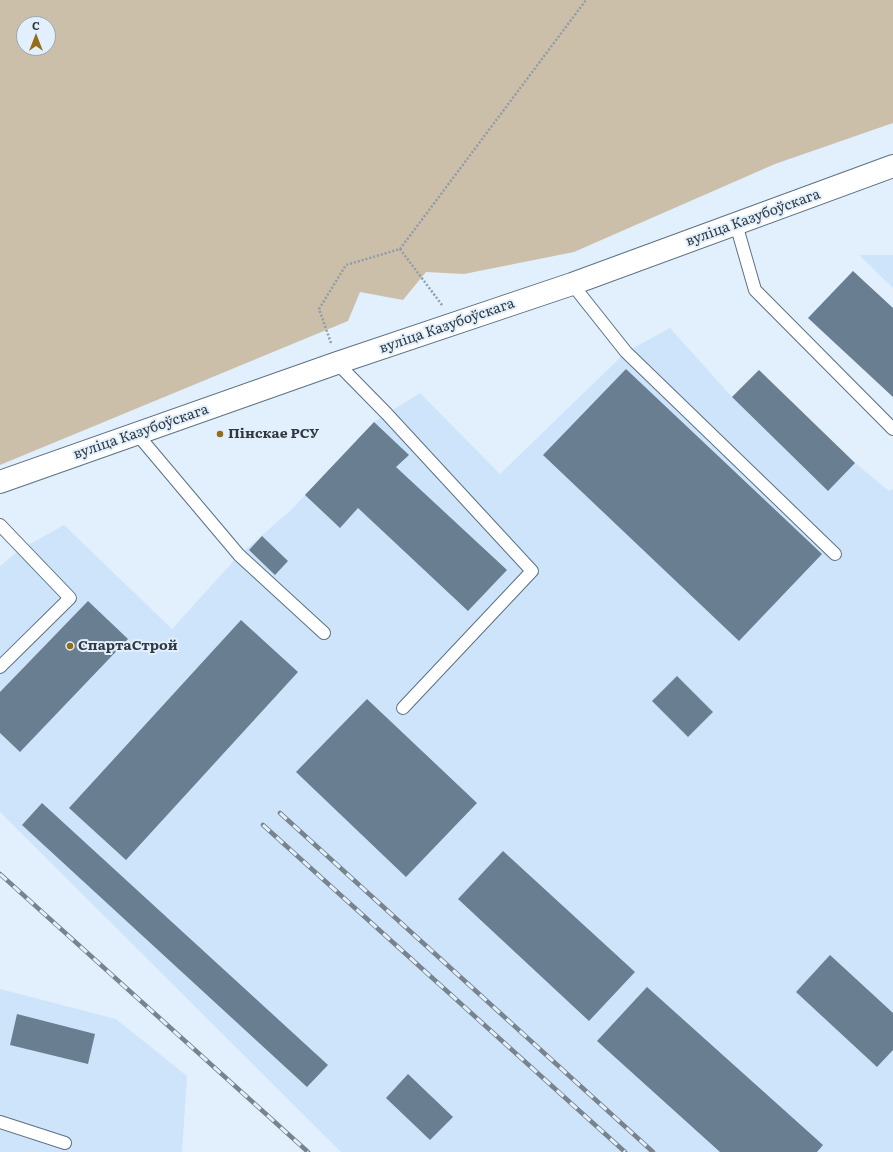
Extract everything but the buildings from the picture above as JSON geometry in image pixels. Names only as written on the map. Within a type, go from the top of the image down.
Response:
[{"type":"street","name":"вуліца Казубоўскага","points":[[0,482],[337,363],[572,284],[893,166]]},
{"type":"lane","points":[[736,224],[755,290],[893,429]]},
{"type":"lane","points":[[572,284],[626,352],[835,554]]},
{"type":"lane","points":[[337,363],[387,414],[532,571],[404,708]]},
{"type":"lane","points":[[136,434],[239,555],[324,633]]},
{"type":"lane","points":[[0,525],[70,598],[0,667]]},
{"type":"lane","points":[[0,1122],[65,1143]]},
{"type":"path","points":[[337,363],[319,309],[346,264],[400,249],[586,0]]},
{"type":"path","points":[[400,249],[455,323]]},
{"type":"shaded area","points":[[0,0],[893,0],[893,123],[775,164],[574,252],[464,274],[426,272],[403,300],[360,292],[348,321],[0,465]]},
{"type":"shaded area","points":[[859,255],[893,255],[893,288]]},
{"type":"shaded area","name":"Пінскае РСУ","points":[[670,328],[732,397],[759,370],[855,463],[889,491],[893,489],[893,1152],[341,1152],[0,812],[0,566],[21,549],[64,525],[172,629],[239,555],[290,511],[374,422],[420,393],[500,474],[626,352]]},
{"type":"shaded area","points":[[0,989],[116,1019],[187,1076],[182,1152],[0,1152]]},
{"type":"railway","points":[[280,813],[653,1152]]},
{"type":"railway","points":[[263,825],[625,1152]]},
{"type":"railway","points":[[0,874],[308,1152]]},
{"type":"place","name":"Пінскае РСУ","points":[[220,434]]},
{"type":"place","name":"СпартаСтрой","points":[[70,646]]}]
